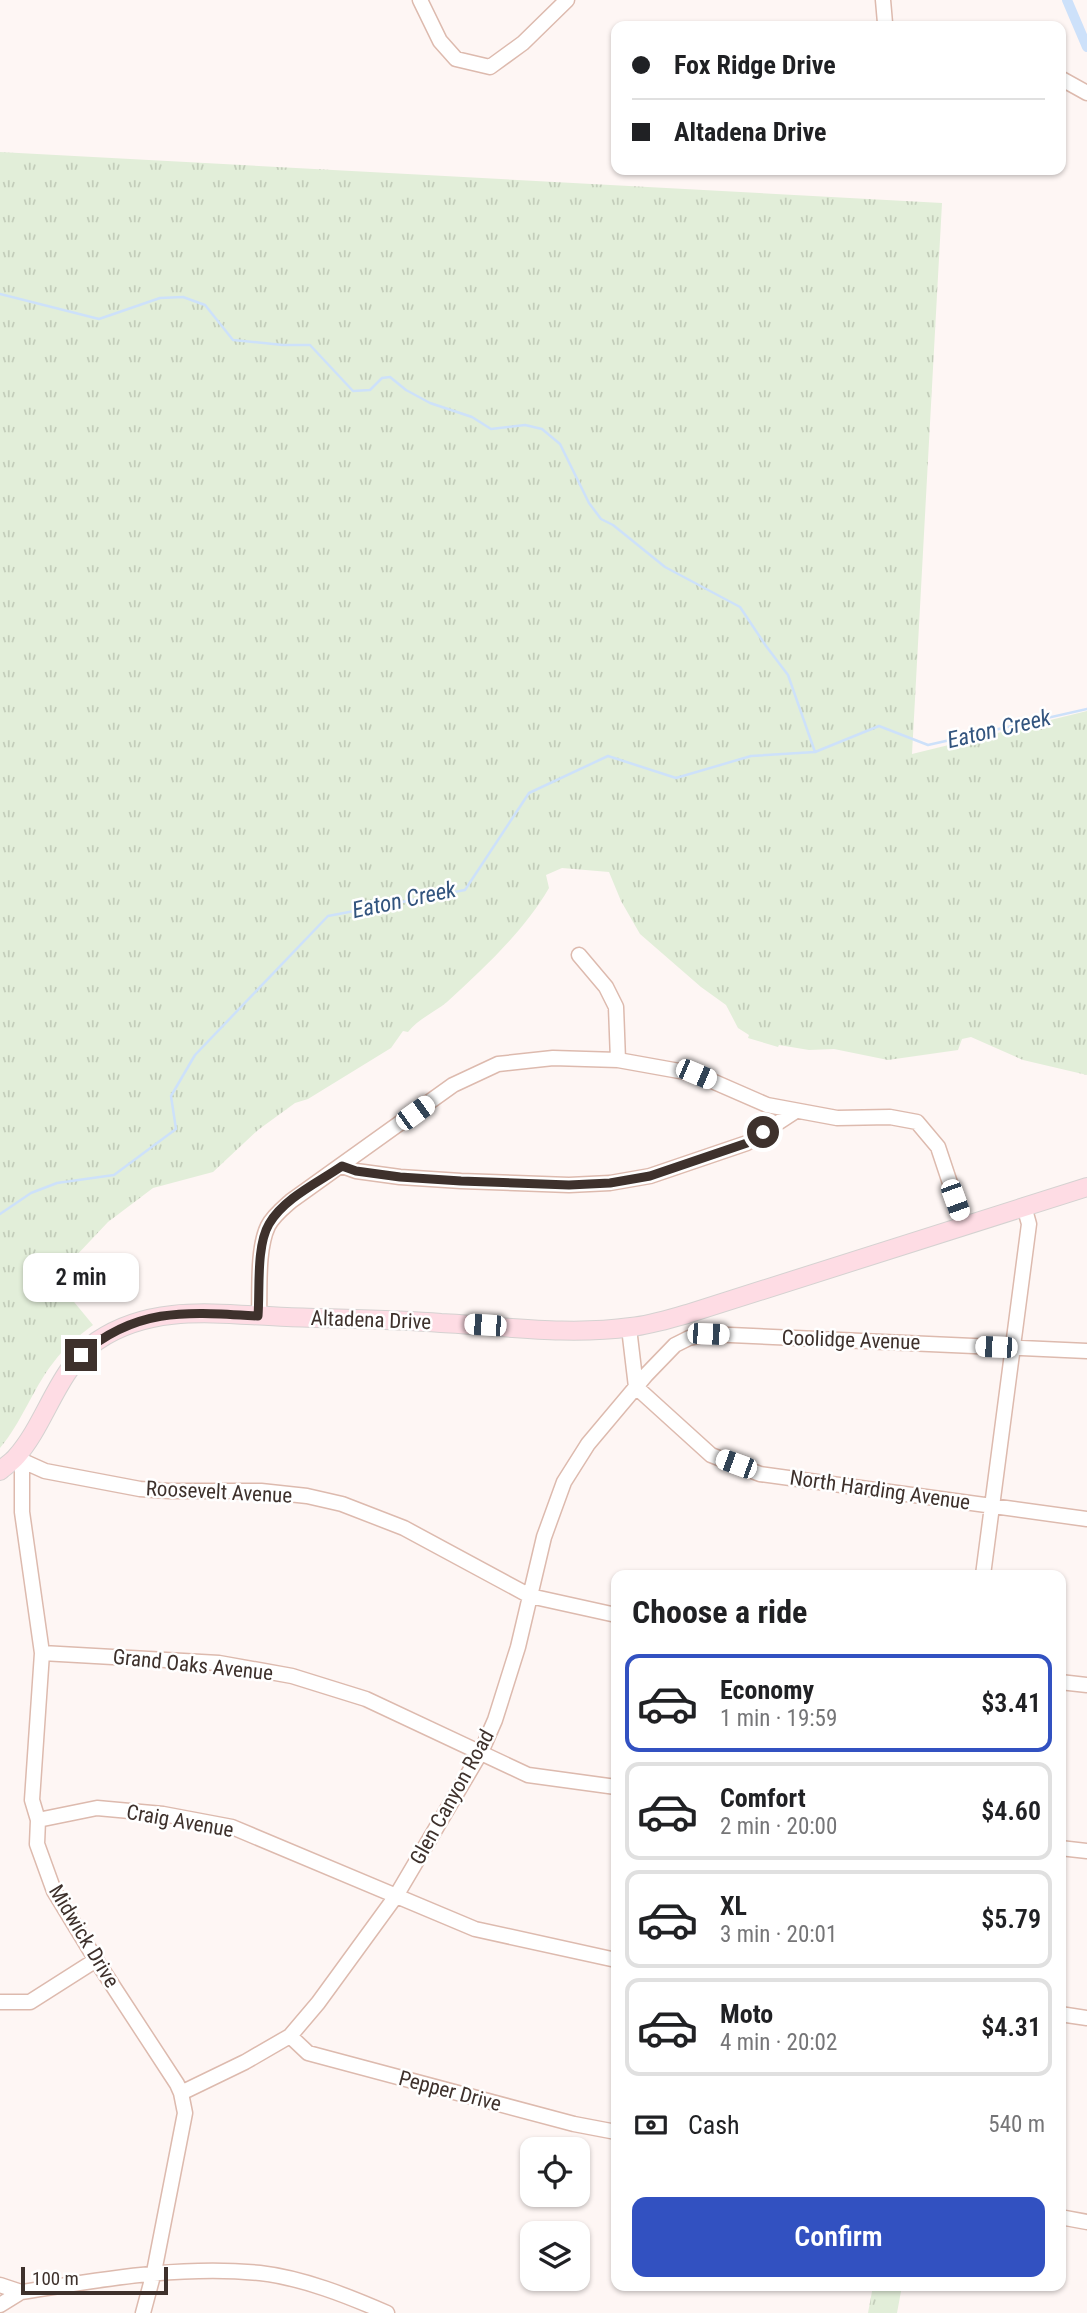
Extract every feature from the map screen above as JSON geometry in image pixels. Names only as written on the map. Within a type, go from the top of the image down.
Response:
[{"type":"main road","name":"Altadena Drive","points":[[0,1471],[16,1458],[63,1378],[81,1355],[116,1330],[154,1316],[171,1314],[436,1322],[558,1330],[629,1328],[687,1314],[1087,1187]]},
{"type":"street","points":[[419,0],[440,41],[456,59],[489,67],[523,43],[567,0]]},
{"type":"street","points":[[883,0],[885,21]]},
{"type":"street","points":[[1066,81],[1087,93]]},
{"type":"street","points":[[579,955],[606,987],[616,1007],[618,1060]]},
{"type":"street","points":[[258,1316],[262,1250],[269,1224],[291,1201],[453,1086],[498,1064],[553,1058],[618,1060],[696,1074],[767,1105],[837,1118],[890,1117],[916,1122],[938,1147],[964,1225]]},
{"type":"street","points":[[342,1166],[356,1171],[449,1181],[569,1185],[610,1183],[650,1176],[747,1143],[796,1111]]},
{"type":"street","points":[[984,1570],[1028,1224],[1024,1206]]},
{"type":"street","points":[[629,1328],[636,1387]]},
{"type":"street","name":"Coolidge Avenue","points":[[636,1387],[675,1345],[689,1338],[708,1334],[1087,1351]]},
{"type":"street","name":"North Harding Avenue","points":[[636,1387],[711,1455],[760,1474],[1087,1519]]},
{"type":"street","name":"Glen Canyon Road","points":[[181,2093],[245,2062],[290,2036],[318,2003],[396,1896],[481,1752],[507,1687],[544,1537],[564,1482],[588,1444],[636,1387]]},
{"type":"street","name":"Midwick Drive","points":[[16,1458],[22,1466],[22,1512],[42,1653],[32,1800],[37,1820],[37,1844],[54,1891],[177,2084],[185,2113],[144,2313]]},
{"type":"street","name":"Roosevelt Avenue","points":[[16,1458],[44,1471],[140,1489],[261,1491],[334,1502],[404,1528],[530,1596],[611,1614]]},
{"type":"street","name":"Grand Oaks Avenue","points":[[42,1653],[207,1662],[292,1676],[366,1699],[528,1775],[611,1786]]},
{"type":"street","points":[[1066,1683],[1087,1685]]},
{"type":"street","name":"Craig Avenue","points":[[37,1820],[97,1808],[163,1814],[232,1828],[475,1929],[611,1959]]},
{"type":"street","points":[[1066,1849],[1087,1852]]},
{"type":"street","points":[[0,2002],[30,2002],[96,1960]]},
{"type":"street","points":[[1066,2015],[1087,2018]]},
{"type":"street","name":"Pepper Drive","points":[[290,2036],[310,2054],[574,2124],[611,2131]]},
{"type":"street","points":[[1066,2218],[1087,2222]]},
{"type":"street","points":[[0,2305],[21,2292],[154,2272],[212,2271],[261,2273],[306,2283],[368,2309],[387,2313]]},
{"type":"street","points":[[0,2285],[21,2292]]},
{"type":"green space","points":[[0,152],[942,203],[912,754],[1087,711],[1087,1075],[1023,1060],[971,1037],[962,1039],[958,1050],[888,1060],[834,1049],[778,1047],[748,1038],[749,1035],[738,1028],[726,1005],[640,934],[621,901],[609,872],[562,868],[546,875],[549,888],[528,919],[503,948],[447,1002],[408,1032],[403,1031],[391,1048],[308,1099],[295,1103],[258,1130],[213,1172],[153,1188],[108,1222],[74,1258],[70,1297],[93,1325],[53,1363],[15,1428],[0,1448]]},
{"type":"green space","points":[[872,2291],[901,2291],[897,2313],[868,2313]]},
{"type":"green space","points":[[878,2291],[895,2291],[891,2313],[874,2313]]},
{"type":"waterway","points":[[1067,0],[1087,47]]},
{"type":"waterway","points":[[0,294],[99,319],[160,298],[183,297],[205,305],[233,340],[310,345],[353,391],[370,390],[382,378],[390,377],[406,390],[430,403],[472,417],[491,429],[525,425],[542,429],[560,444],[589,503],[601,519],[613,525],[665,567],[740,607],[788,675],[815,752]]},
{"type":"waterway","name":"Eaton Creek","points":[[0,1214],[31,1193],[57,1183],[114,1175],[176,1129],[171,1096],[195,1055],[328,916],[465,890],[529,793],[608,756],[676,778],[751,756],[815,752],[879,726],[928,745],[1087,709]]},
{"type":"route","points":[[81,1355],[116,1330],[154,1316],[258,1316],[262,1250],[269,1224],[291,1201],[342,1166],[356,1171],[400,1177],[461,1181],[569,1185],[610,1183],[650,1176],[747,1143],[763,1132]]}]
